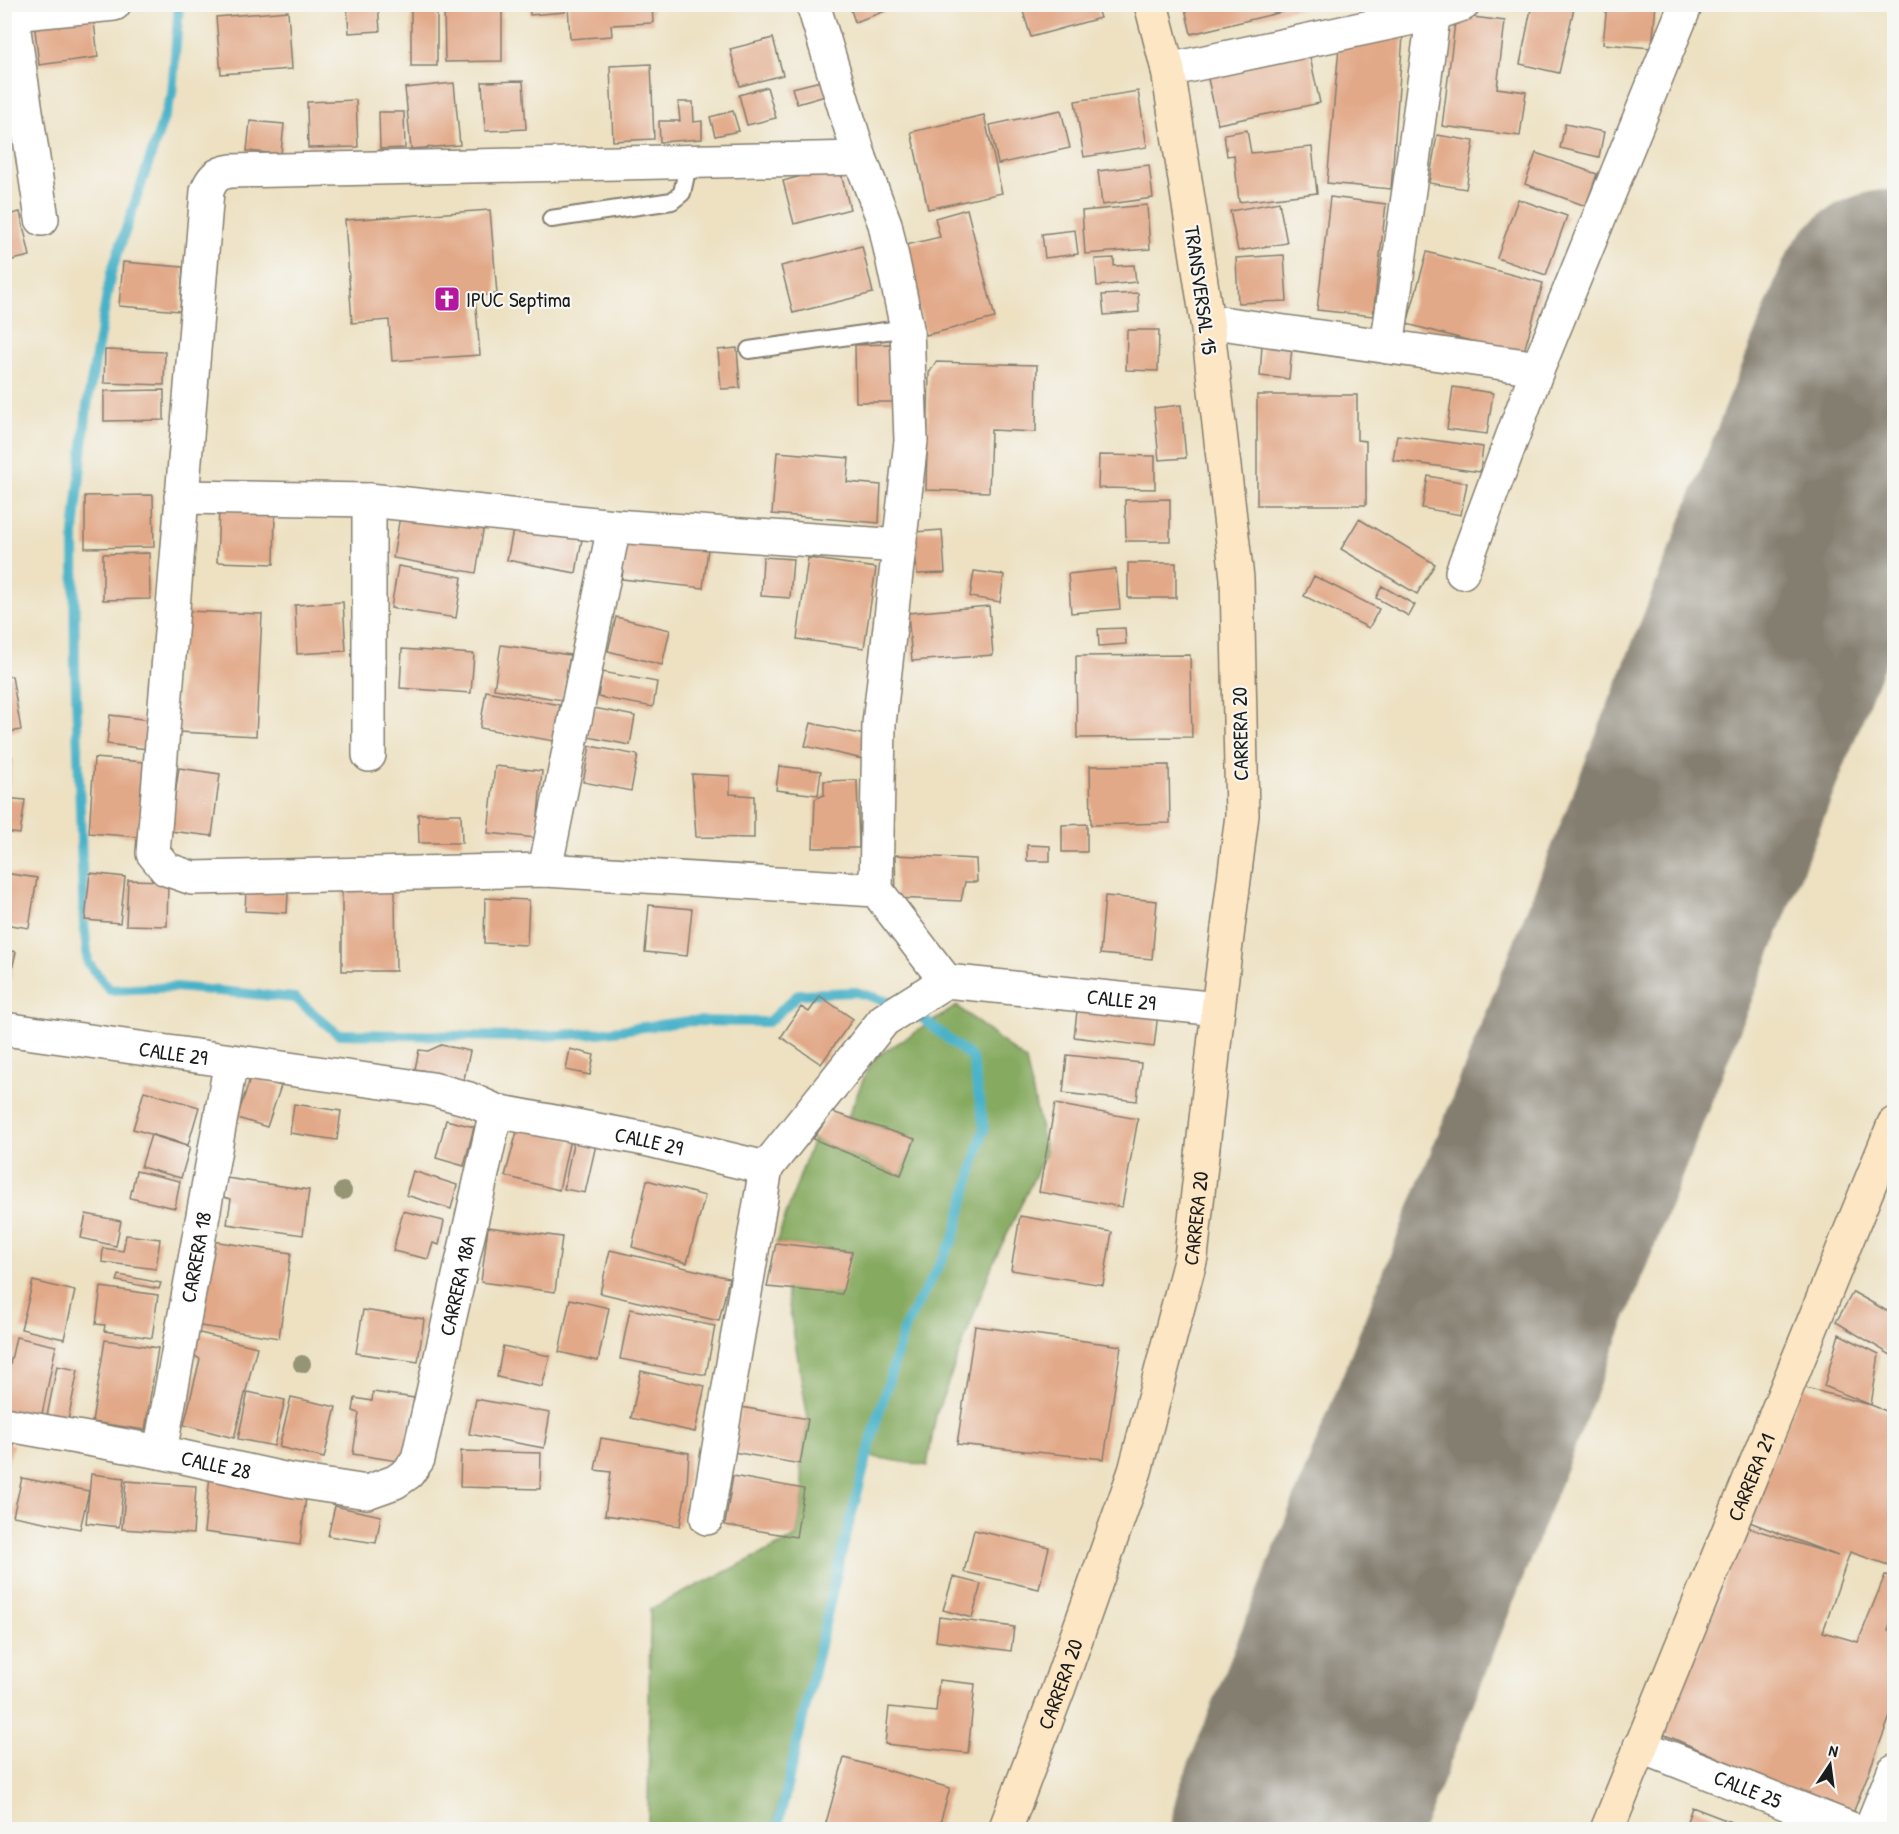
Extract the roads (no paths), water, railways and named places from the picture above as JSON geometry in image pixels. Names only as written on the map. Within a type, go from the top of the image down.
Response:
[{"type":"main road","name":"TRANSVERSAL 15","points":[[1151,4],[1168,70],[1207,321],[1237,578]]},
{"type":"main road","name":"CARRERA 20","points":[[1005,1830],[1058,1690],[1135,1471],[1191,1257],[1242,815],[1237,578]]},
{"type":"main road","name":"CARRERA 21","points":[[1607,1830],[1640,1746],[1887,1163],[1894,1124]]},
{"type":"street","points":[[42,219],[11,9],[114,4]]},
{"type":"street","points":[[707,1518],[766,1168],[884,1020],[946,981],[876,890],[879,724],[911,441],[907,328],[885,224],[861,158],[813,4]]},
{"type":"street","points":[[1462,572],[1538,368],[1686,4]]},
{"type":"street","points":[[1168,70],[1445,7],[1387,347]]},
{"type":"street","points":[[861,158],[219,173],[211,181],[207,191],[153,853],[166,869],[192,878],[545,870],[876,890]]},
{"type":"street","points":[[1207,321],[1538,368]]},
{"type":"street","points":[[182,497],[369,500],[614,526],[900,546]]},
{"type":"street","points":[[369,500],[369,755]]},
{"type":"street","points":[[545,870],[614,526]]},
{"type":"street","name":"CALLE 29","points":[[946,981],[1218,1009]]},
{"type":"street","name":"CALLE 29","points":[[4,1029],[432,1089],[469,1099],[496,1111],[645,1139],[766,1168]]},
{"type":"street","name":"CARRERA 18","points":[[160,1452],[231,1061]]},
{"type":"street","name":"CARRERA 18A","points":[[418,1459],[496,1111]]},
{"type":"street","name":"CALLE 28","points":[[4,1424],[160,1452],[289,1480],[367,1492],[395,1482],[408,1473],[418,1459]]},
{"type":"street","name":"CALLE 25","points":[[1640,1746],[1854,1830]]},
{"type":"street","points":[[1870,1830],[1894,1771]]},
{"type":"lane","points":[[551,219],[672,201],[682,193],[689,161]]},
{"type":"lane","points":[[749,350],[907,328]]},
{"type":"waterway","points":[[179,4],[172,94],[111,273],[87,406],[74,533],[75,665],[84,923],[88,963],[110,990],[175,987],[295,998],[338,1034],[520,1037],[598,1033],[689,1021],[768,1022],[799,994],[856,992],[896,1004]]},
{"type":"waterway","points":[[777,1830],[842,1551],[876,1423],[905,1327],[954,1238],[984,1128],[972,1058],[911,1009]]},
{"type":"place","name":"IPUC Septima","points":[[447,299]]}]
